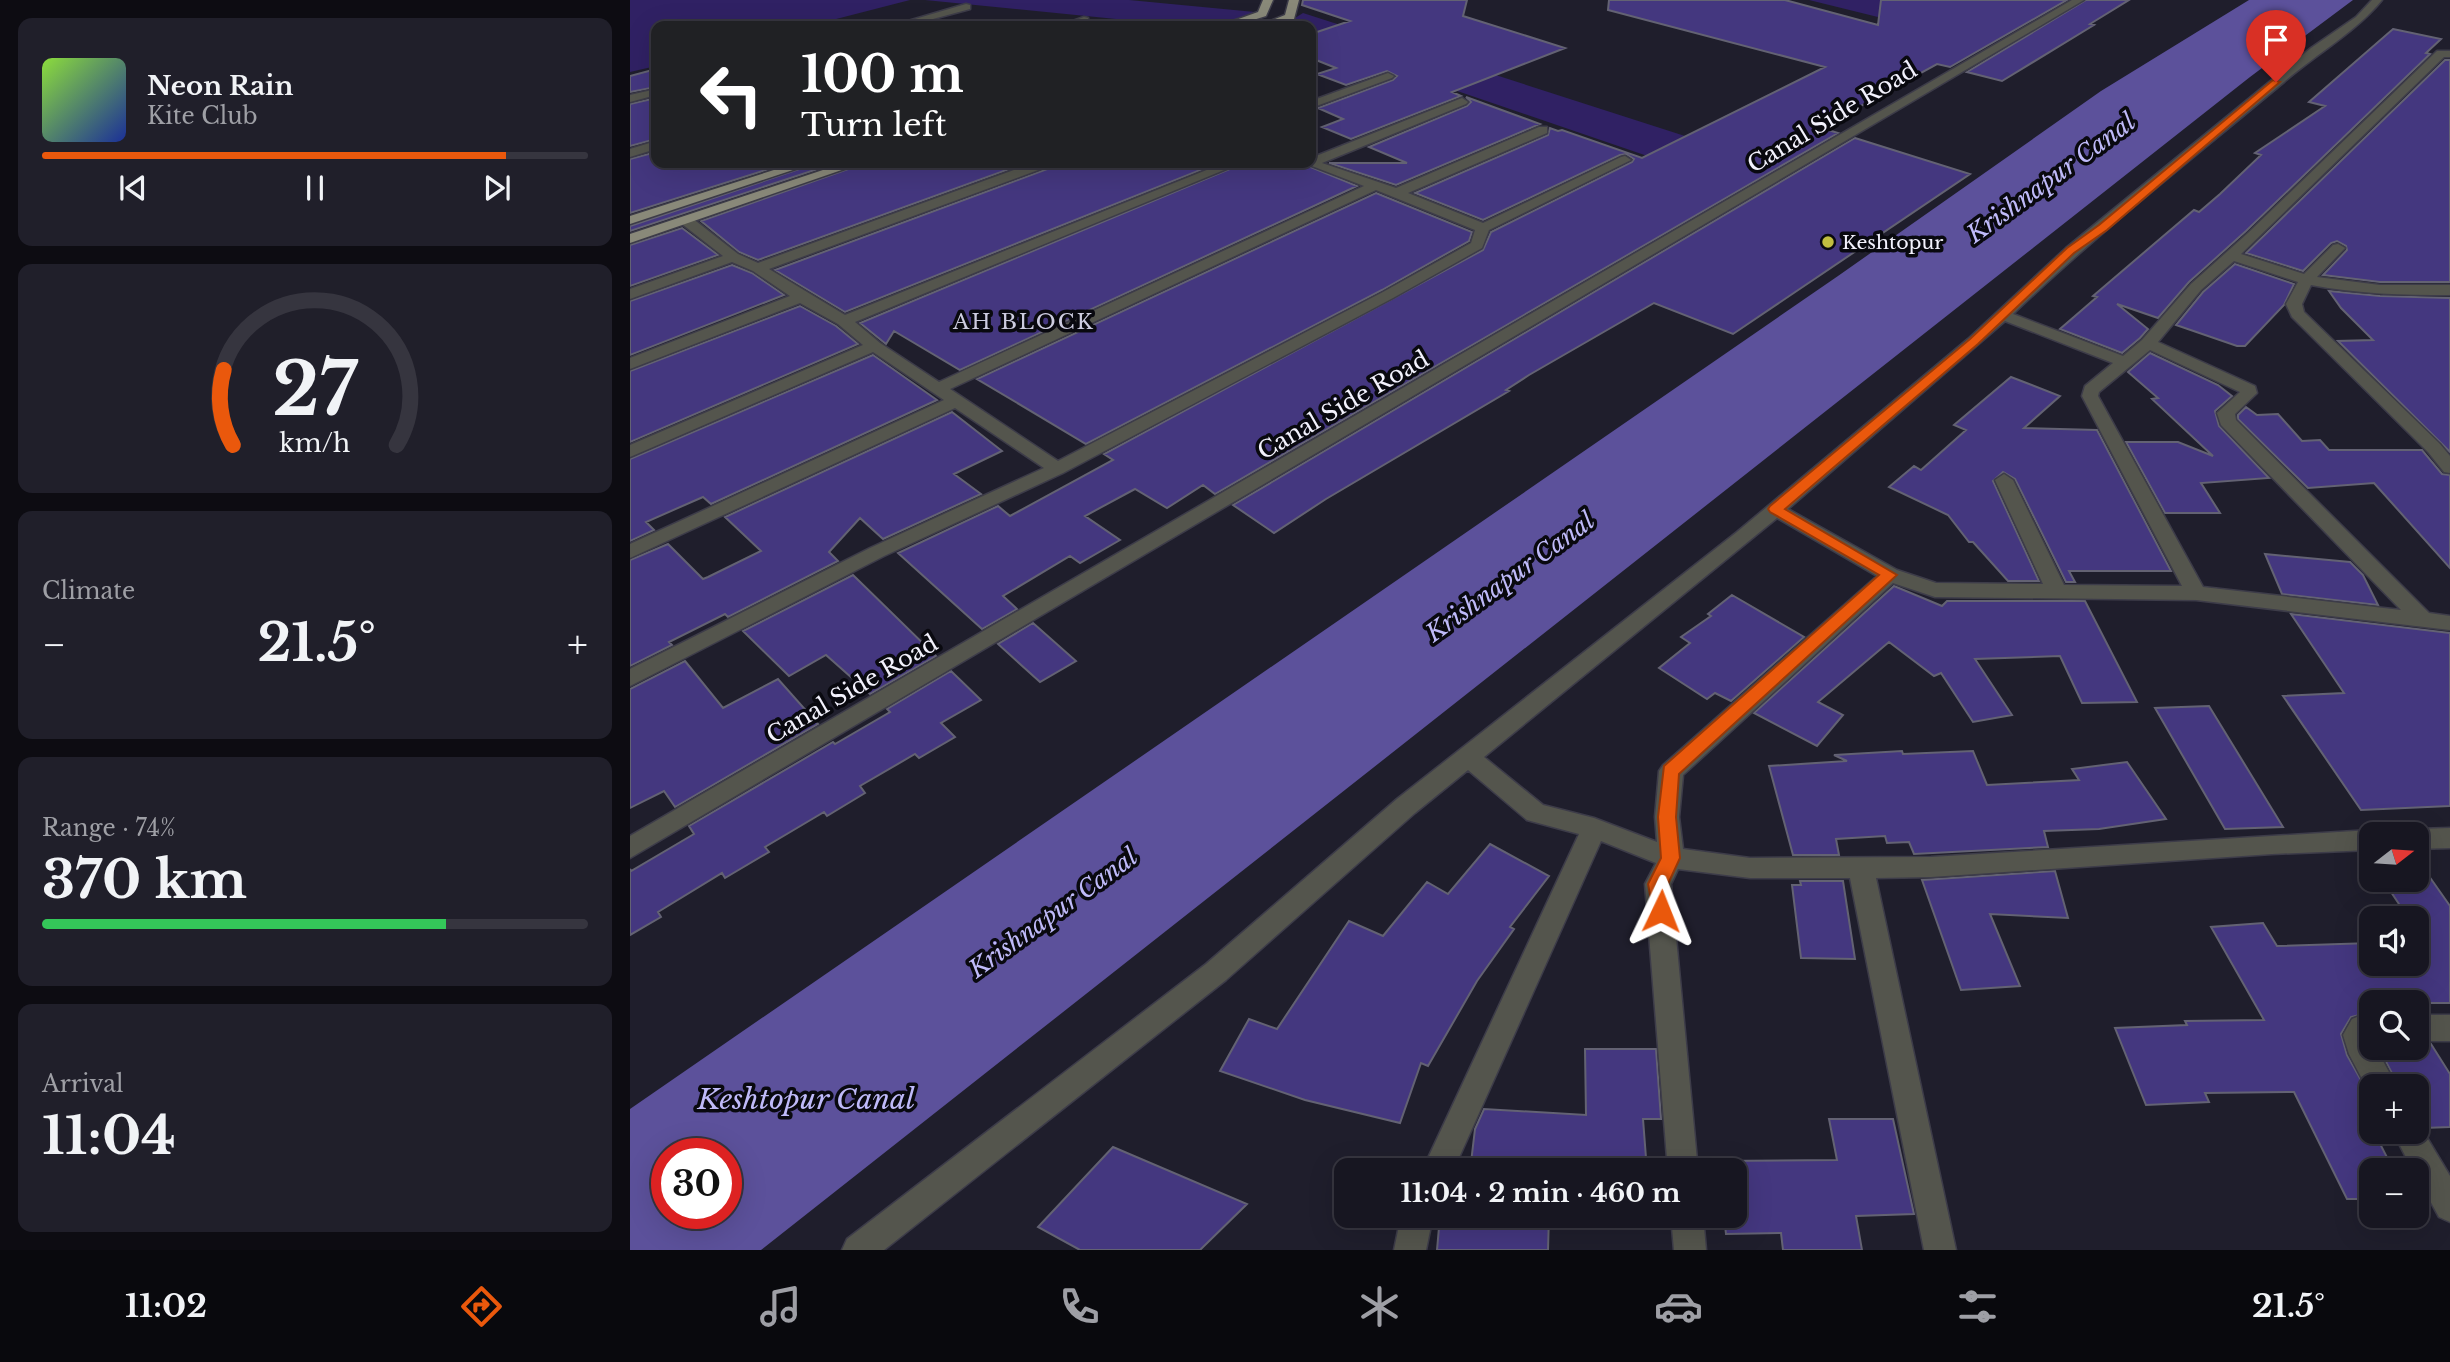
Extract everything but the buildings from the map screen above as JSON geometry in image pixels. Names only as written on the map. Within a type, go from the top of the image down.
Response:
[{"type":"main road","points":[[1240,21],[1262,14],[1268,0]]},
{"type":"main road","points":[[1278,21],[1290,17],[1294,0]]},
{"type":"main road","points":[[630,220],[792,168]]},
{"type":"main road","points":[[630,239],[841,168]]},
{"type":"street","name":"Canal Side Road","points":[[630,849],[988,638],[1553,312],[2079,0]]},
{"type":"street","points":[[858,1250],[1216,972],[1406,806],[1775,509],[2002,315],[2071,251],[2315,50],[2360,19],[2377,0]]},
{"type":"street","points":[[914,21],[966,7]]},
{"type":"street","points":[[2196,593],[2090,396],[2091,390],[2148,342],[2196,287],[2233,256],[2447,51]]},
{"type":"street","points":[[1316,104],[1388,76]]},
{"type":"street","points":[[630,99],[651,93]]},
{"type":"street","points":[[1316,161],[1462,102]]},
{"type":"street","points":[[1397,193],[1543,130]]},
{"type":"street","points":[[630,153],[651,147]]},
{"type":"street","points":[[630,678],[877,552],[1057,469],[1411,283],[1477,245],[1483,228],[1625,160]]},
{"type":"street","points":[[1316,165],[1397,193],[1483,228]]},
{"type":"street","points":[[758,268],[1030,168]]},
{"type":"street","points":[[844,321],[1223,168]]},
{"type":"street","points":[[937,389],[1374,186]]},
{"type":"street","points":[[687,220],[733,257],[758,268],[801,297],[844,321],[874,346],[1057,469]]},
{"type":"street","points":[[2338,248],[2307,279],[2294,304],[2297,314],[2442,448],[2450,468]]},
{"type":"street","points":[[2233,256],[2307,279],[2369,289],[2450,290]]},
{"type":"street","points":[[630,294],[733,257]]},
{"type":"street","points":[[630,364],[801,297]]},
{"type":"street","points":[[2002,315],[2125,362]]},
{"type":"street","points":[[2148,342],[2249,390],[2249,393],[2226,413],[2227,421],[2422,619]]},
{"type":"street","points":[[630,452],[874,346]]},
{"type":"street","points":[[630,552],[956,401]]},
{"type":"street","points":[[2004,480],[2056,590]]},
{"type":"street","points":[[1775,509],[1889,575],[1934,590],[2196,593],[2450,623]]},
{"type":"street","points":[[1682,1158],[1658,884],[1671,858],[1667,817],[1671,771],[1889,575]]},
{"type":"street","points":[[1467,756],[1536,814],[1594,828],[1671,858],[1751,868],[1931,867],[2359,840]]},
{"type":"street","points":[[1443,1158],[1594,828]]},
{"type":"street","points":[[2429,839],[2450,838]]},
{"type":"street","points":[[1861,867],[1940,1250]]},
{"type":"street","points":[[2429,1028],[2450,1028]]},
{"type":"street","points":[[2415,1144],[2450,1206]]},
{"type":"street","points":[[1410,1250],[1415,1228]]},
{"type":"street","points":[[1688,1228],[1690,1250]]},
{"type":"shaded area","points":[[630,0],[910,0],[828,21],[651,21],[651,67],[630,72]]},
{"type":"shaded area","points":[[925,0],[1129,0],[1255,12],[1230,21],[1136,21]]},
{"type":"shaded area","points":[[1809,0],[1929,0],[1890,20]]},
{"type":"shaded area","points":[[1303,13],[1772,164],[1735,186],[1316,43],[1316,21],[1285,21]]},
{"type":"water","name":"Keshtopur Canal","points":[[2249,0],[2353,0],[2250,77],[761,1250],[630,1250],[630,1109],[1838,276],[2101,91]]},
{"type":"place","name":"Keshtopur","points":[[1828,242]]},
{"type":"district","name":"AH BLOCK","points":[[1024,322]]},
{"type":"route","points":[[1661,911],[1658,884],[1671,858],[1667,817],[1671,771],[1889,575],[1775,509],[1974,342],[2071,251],[2276,82]]},
{"type":"water label","name":"Krishnapur Canal","points":[[2051,178]]},
{"type":"water label","name":"Krishnapur Canal","points":[[1510,577]]},
{"type":"water label","name":"Krishnapur Canal","points":[[1053,913]]}]
